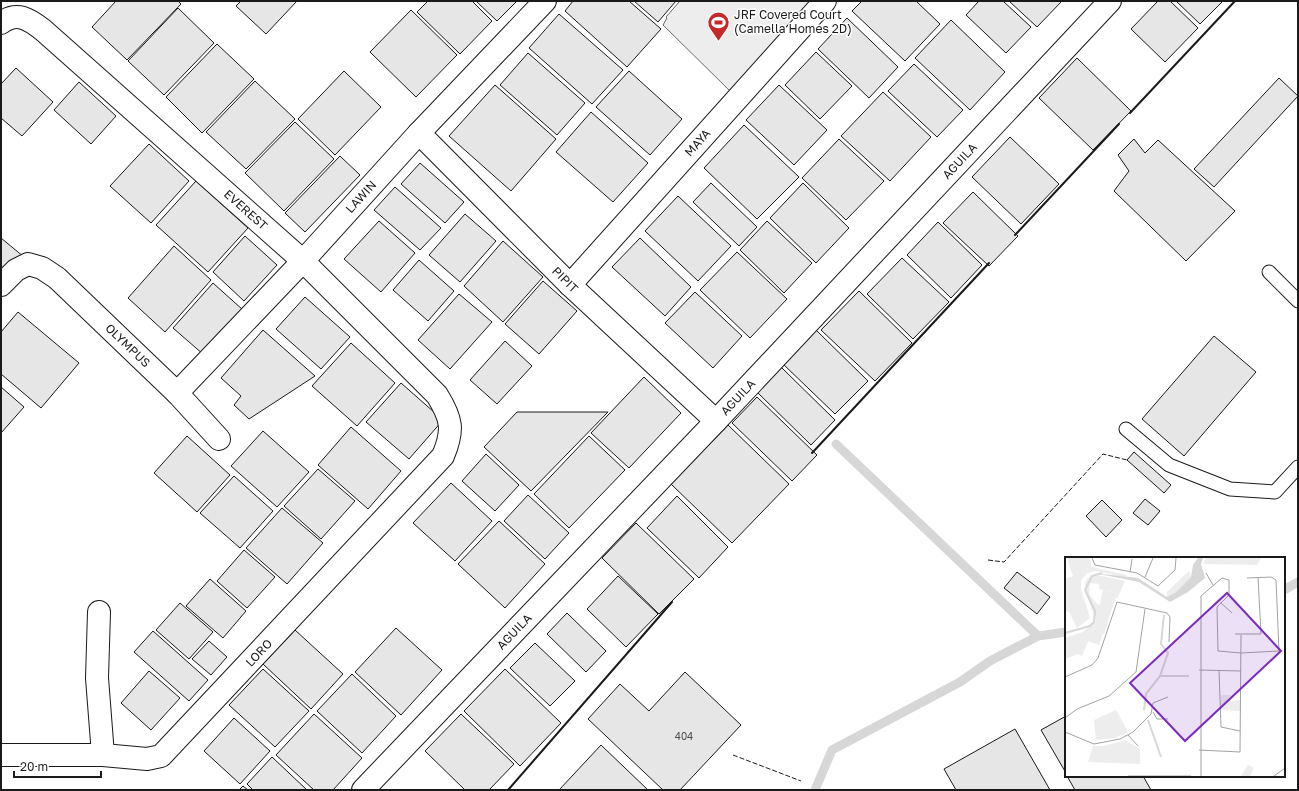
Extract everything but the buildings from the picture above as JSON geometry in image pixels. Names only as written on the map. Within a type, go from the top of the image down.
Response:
[{"type":"street","name":"LAWIN","points":[[176,393],[303,261],[419,133],[545,1]]},
{"type":"street","name":"MAYA","points":[[570,285],[825,1]]},
{"type":"street","name":"AGUILA","points":[[363,790],[716,421],[1110,1]]},
{"type":"street","name":"EVEREST","points":[[10,20],[31,20],[303,261],[437,395],[446,410],[451,425]]},
{"type":"street","name":"PIPIT","points":[[419,133],[570,285],[716,421]]},
{"type":"street","name":"OLYMPUS","points":[[1,285],[16,270],[28,264],[42,268],[57,278],[176,393],[220,438]]},
{"type":"street","name":"LORO","points":[[1,755],[103,755],[147,759],[161,756],[173,746],[443,456],[450,440],[451,425]]},
{"type":"street","points":[[99,612],[97,678],[103,755]]},
{"type":"lane","points":[[1269,272],[1298,301]]},
{"type":"lane","points":[[1126,430],[1169,465],[1230,489],[1275,492],[1298,467]]},
{"type":"shaded area","points":[[680,1],[813,1],[731,92],[663,25],[667,18],[666,17]]},
{"type":"waterway","points":[[836,444],[1038,636]]},
{"type":"waterway","points":[[1285,589],[1298,582]]},
{"type":"waterway","points":[[815,790],[832,750],[960,682],[990,661],[1038,636],[1065,632]]},
{"type":"fence","points":[[988,560],[1004,562],[1103,454],[1127,460]]},
{"type":"fence","points":[[733,755],[801,781]]},
{"type":"wall","points":[[1130,113],[1235,1]]},
{"type":"wall","points":[[1015,235],[1119,124]]},
{"type":"wall","points":[[812,453],[989,263]]},
{"type":"wall","points":[[508,790],[672,602]]},
{"type":"place","name":"JRF Covered Court (Camella Homes 2D)","points":[[718,42]]}]
